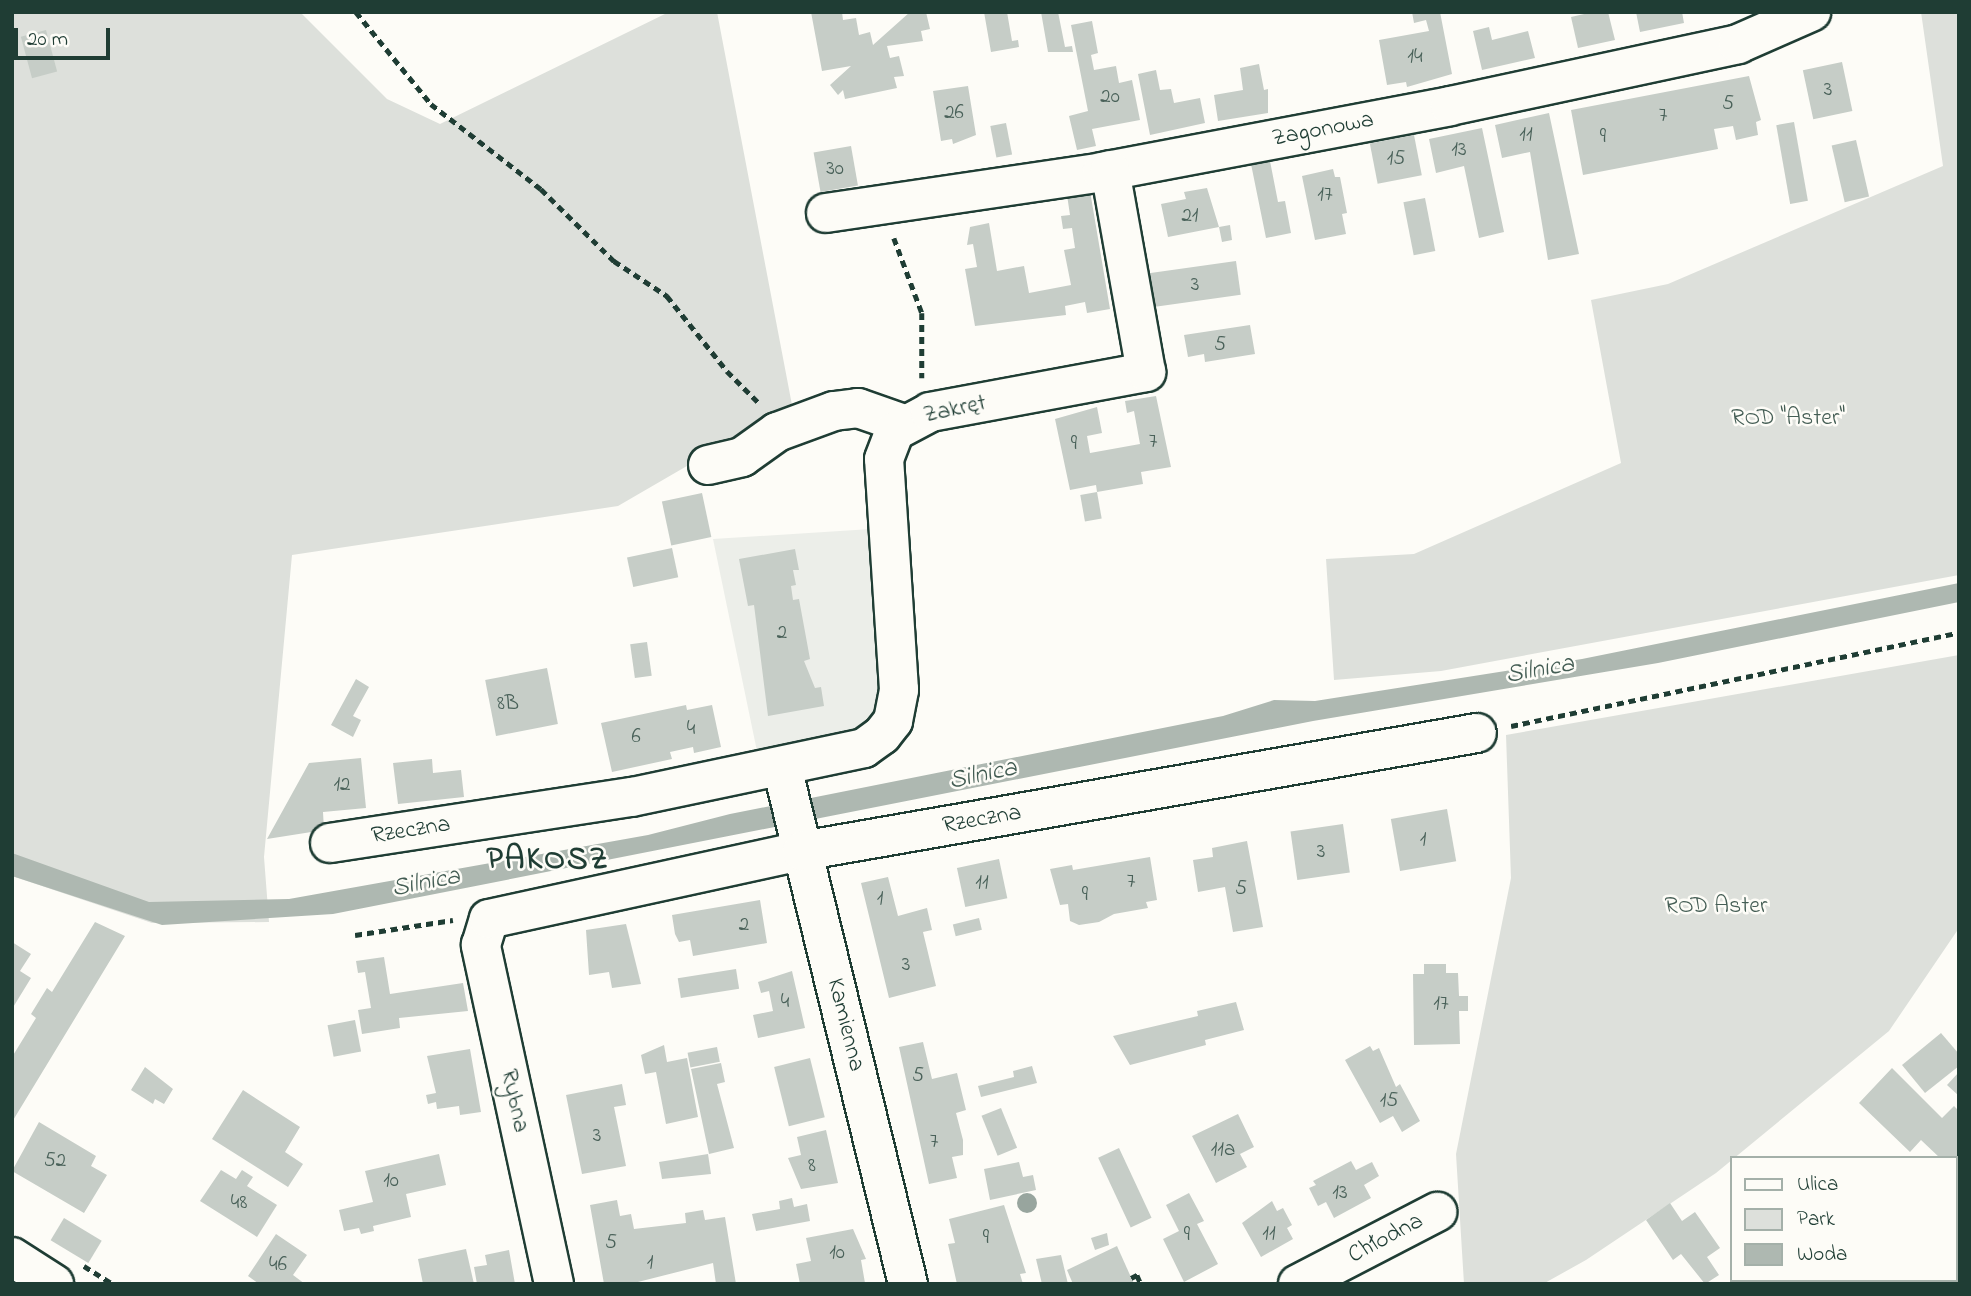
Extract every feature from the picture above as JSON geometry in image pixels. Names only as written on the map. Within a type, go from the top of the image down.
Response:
[{"type":"street","name":"Zagonowa","points":[[826,213],[1110,170],[1450,106],[1725,47],[1764,36],[1811,12]]},
{"type":"street","name":"Zakręt","points":[[864,748],[888,729],[898,706],[884,459],[888,441],[917,418],[1146,372],[1110,170]]},
{"type":"street","points":[[708,465],[742,457],[777,432],[858,408],[917,418]]},
{"type":"street","name":"Rzeczna","points":[[489,919],[800,843],[1477,733]]},
{"type":"street","name":"Rzeczna","points":[[330,843],[632,797],[785,778],[864,748]]},
{"type":"street","name":"Kamienna","points":[[785,778],[908,1284]]},
{"type":"street","name":"Rybna","points":[[489,919],[481,945],[554,1284]]},
{"type":"street","name":"Chłodna","points":[[1298,1284],[1437,1212]]},
{"type":"street","points":[[12,1257],[54,1284]]},
{"type":"path","points":[[356,12],[430,104],[541,189],[614,261],[667,296],[727,372],[755,395],[777,432]]},
{"type":"path","points":[[885,205],[901,265],[922,313],[917,418]]},
{"type":"path","points":[[1477,733],[1959,632]]},
{"type":"path","points":[[355,935],[463,918],[489,919]]},
{"type":"path","points":[[1131,1278],[1137,1275],[1141,1284]]},
{"type":"shaded area","points":[[871,529],[883,703],[864,734],[758,756],[713,539]]},
{"type":"green space","points":[[12,12],[300,12],[387,99],[440,124],[669,12],[717,12],[792,405],[618,506],[292,555],[264,857],[269,922],[152,923],[12,876]]},
{"type":"green space","name":"ROD \"Aster\"","points":[[1921,12],[1959,12],[1959,575],[1441,671],[1334,680],[1326,559],[1414,554],[1621,463],[1591,300],[1668,284],[1943,166]]},
{"type":"green space","name":"ROD Aster","points":[[1959,655],[1959,928],[1889,1031],[1737,1156],[1730,1156],[1730,1162],[1716,1173],[1586,1260],[1543,1284],[1464,1284],[1456,1154],[1511,878],[1506,735]]},
{"type":"water","name":"Silnica","points":[[1959,583],[1959,602],[1658,663],[1313,721],[333,914],[162,925],[12,876],[12,853],[149,902],[289,899],[648,835],[730,814],[1223,716],[1274,700],[1315,701],[1582,659]]},
{"type":"building","points":[[811,12],[842,12],[843,20],[856,18],[859,35],[870,32],[873,45],[910,12],[926,12],[930,29],[921,31],[923,41],[887,46],[890,58],[899,56],[904,76],[894,77],[897,88],[845,99],[843,90],[838,95],[830,85],[851,66],[822,71]]},
{"type":"building","points":[[984,12],[1007,12],[1012,41],[1018,40],[1019,47],[991,52]]},
{"type":"building","points":[[1041,12],[1058,12],[1065,47],[1072,46],[1073,52],[1048,52]]},
{"type":"building","points":[[1412,12],[1440,12],[1452,74],[1407,87],[1406,82],[1387,85],[1379,40],[1429,31],[1426,20],[1414,23]]},
{"type":"building","points":[[1608,12],[1615,40],[1578,48],[1571,17]]},
{"type":"building","points":[[1636,12],[1682,12],[1684,23],[1640,32]]},
{"type":"building","points":[[1092,21],[1098,53],[1091,55],[1094,70],[1116,66],[1119,83],[1132,80],[1140,120],[1092,129],[1096,146],[1077,150],[1069,116],[1088,111],[1071,25]]},
{"type":"building","points":[[1489,27],[1492,40],[1528,31],[1535,58],[1482,70],[1473,31]]},
{"type":"building","points":[[46,30],[57,72],[32,78],[21,37]]},
{"type":"building","points":[[1842,62],[1852,111],[1813,119],[1803,70]]},
{"type":"building","points":[[1259,64],[1264,90],[1268,89],[1268,113],[1218,121],[1214,95],[1243,90],[1240,68]]},
{"type":"building","points":[[1156,70],[1160,90],[1171,89],[1174,103],[1200,98],[1205,123],[1150,135],[1138,74]]},
{"type":"building","points":[[1749,76],[1761,120],[1756,122],[1758,135],[1736,140],[1733,126],[1714,129],[1718,149],[1583,175],[1571,110]]},
{"type":"building","points":[[968,86],[976,135],[953,144],[952,139],[941,141],[933,91]]},
{"type":"building","points":[[1549,113],[1579,254],[1548,260],[1530,152],[1502,158],[1495,125]]},
{"type":"building","points":[[1794,122],[1808,201],[1790,204],[1776,125]]},
{"type":"building","points":[[1006,123],[1012,154],[996,157],[990,126]]},
{"type":"building","points":[[1482,128],[1504,232],[1479,238],[1464,166],[1436,173],[1429,139]]},
{"type":"building","points":[[1414,135],[1422,175],[1378,184],[1370,144]]},
{"type":"building","points":[[1856,140],[1869,197],[1845,202],[1832,146]]},
{"type":"building","points":[[851,146],[858,185],[821,192],[814,153]]},
{"type":"building","points":[[1270,161],[1278,202],[1285,201],[1291,233],[1266,238],[1251,164]]},
{"type":"building","points":[[1333,169],[1335,177],[1340,177],[1347,213],[1342,214],[1346,234],[1315,240],[1302,176]]},
{"type":"building","points":[[1207,188],[1219,227],[1168,237],[1161,204],[1186,199],[1184,192]]},
{"type":"building","points":[[1090,191],[1110,309],[1087,313],[1085,302],[1065,306],[1066,315],[975,326],[965,269],[977,267],[973,244],[967,245],[970,227],[989,223],[997,271],[1024,266],[1029,293],[1071,285],[1064,250],[1075,248],[1072,228],[1063,229],[1061,216],[1070,215],[1067,195]]},
{"type":"building","points":[[1425,198],[1435,251],[1414,255],[1403,202]]},
{"type":"building","points":[[1230,225],[1232,240],[1222,242],[1219,227]]},
{"type":"building","points":[[1236,261],[1241,295],[1154,307],[1149,273]]},
{"type":"building","points":[[1250,325],[1255,354],[1205,362],[1204,354],[1188,357],[1184,335]]},
{"type":"building","points":[[1156,396],[1171,467],[1141,472],[1143,484],[1097,492],[1096,485],[1070,490],[1055,419],[1097,407],[1102,433],[1087,436],[1090,453],[1140,444],[1134,411],[1127,413],[1125,401]]},
{"type":"building","points":[[1097,492],[1102,519],[1085,522],[1080,495]]},
{"type":"building","points":[[702,493],[711,537],[671,546],[662,502]]},
{"type":"building","points":[[672,548],[678,577],[633,587],[627,558]]},
{"type":"building","points":[[795,549],[799,570],[793,570],[796,585],[791,586],[793,600],[799,599],[810,659],[804,661],[815,688],[821,687],[824,706],[768,716],[754,605],[748,606],[739,559]]},
{"type":"building","points":[[647,642],[652,676],[635,678],[630,644]]},
{"type":"building","points":[[547,668],[558,724],[496,736],[485,680]]},
{"type":"building","points":[[356,679],[369,687],[353,716],[361,720],[353,737],[331,725]]},
{"type":"building","points":[[686,705],[687,710],[712,705],[721,747],[694,753],[693,747],[670,752],[672,759],[612,772],[601,723]]},
{"type":"building","points":[[361,758],[366,808],[323,812],[324,830],[267,839],[309,763]]},
{"type":"building","points":[[432,759],[433,773],[461,770],[464,797],[398,804],[393,763]]},
{"type":"building","points":[[1447,809],[1456,861],[1400,871],[1391,819]]},
{"type":"building","points":[[1343,824],[1350,873],[1297,880],[1291,831]]},
{"type":"building","points":[[1247,841],[1263,927],[1233,932],[1225,887],[1198,892],[1193,860],[1213,857],[1212,848]]},
{"type":"building","points":[[1150,857],[1157,900],[1146,902],[1148,908],[1114,914],[1099,922],[1079,925],[1070,921],[1068,904],[1060,905],[1050,869],[1072,865],[1073,870]]},
{"type":"building","points":[[999,859],[1007,898],[965,907],[957,868]]},
{"type":"building","points":[[888,877],[898,916],[927,908],[932,930],[923,932],[936,986],[889,998],[861,883]]},
{"type":"building","points":[[760,900],[767,943],[693,956],[690,940],[679,942],[675,934],[672,915]]},
{"type":"building","points":[[979,918],[982,930],[956,936],[953,925]]},
{"type":"building","points":[[95,922],[125,936],[12,1122],[12,1057],[36,1018],[31,1014],[47,988],[52,992]]},
{"type":"building","points":[[626,924],[641,984],[612,988],[609,972],[589,975],[586,930]]},
{"type":"building","points":[[12,942],[31,954],[20,971],[31,978],[12,1009]]},
{"type":"building","points":[[384,957],[390,994],[463,983],[468,1011],[399,1018],[400,1028],[362,1034],[358,1010],[371,1008],[365,972],[358,973],[356,961]]},
{"type":"building","points":[[1424,964],[1446,964],[1446,973],[1458,973],[1459,996],[1468,996],[1468,1011],[1459,1011],[1460,1044],[1414,1045],[1413,974],[1424,974]]},
{"type":"building","points":[[736,969],[739,989],[681,998],[678,978]]},
{"type":"building","points":[[792,971],[805,1028],[758,1038],[753,1015],[773,1011],[769,991],[761,993],[758,982]]},
{"type":"building","points":[[1236,1002],[1244,1030],[1205,1040],[1206,1045],[1130,1065],[1113,1036],[1198,1016],[1197,1011]]},
{"type":"building","points":[[355,1020],[361,1051],[334,1057],[328,1025]]},
{"type":"building","points":[[1941,1033],[1959,1054],[1959,1066],[1925,1093],[1902,1065]]},
{"type":"building","points":[[923,1042],[932,1079],[957,1073],[966,1110],[956,1113],[963,1140],[963,1155],[952,1157],[957,1178],[929,1184],[899,1047]]},
{"type":"building","points":[[664,1045],[667,1062],[687,1058],[698,1117],[666,1124],[656,1072],[645,1074],[641,1055]]},
{"type":"building","points":[[1370,1046],[1373,1051],[1379,1048],[1396,1087],[1400,1084],[1420,1121],[1402,1132],[1393,1116],[1380,1123],[1345,1060]]},
{"type":"building","points":[[717,1047],[720,1062],[690,1067],[688,1053]]},
{"type":"building","points":[[470,1049],[481,1112],[460,1115],[459,1106],[437,1109],[436,1102],[428,1104],[426,1095],[436,1093],[427,1056]]},
{"type":"building","points":[[810,1058],[825,1117],[789,1126],[774,1067]]},
{"type":"building","points":[[721,1063],[725,1082],[717,1084],[734,1148],[709,1154],[691,1069]]},
{"type":"building","points":[[1032,1066],[1037,1083],[981,1097],[978,1086],[1014,1077],[1013,1071]]},
{"type":"building","points":[[145,1067],[173,1089],[164,1104],[155,1099],[153,1104],[131,1090]]},
{"type":"building","points":[[1892,1068],[1942,1118],[1954,1106],[1959,1111],[1959,1176],[1957,1156],[1938,1156],[1921,1140],[1910,1152],[1859,1103]]},
{"type":"building","points":[[1959,1072],[1959,1096],[1947,1085]]},
{"type":"building","points":[[622,1084],[626,1105],[614,1107],[626,1166],[582,1174],[566,1095]]},
{"type":"building","points":[[243,1090],[300,1127],[285,1152],[303,1164],[288,1187],[212,1139]]},
{"type":"building","points":[[1001,1108],[1017,1148],[998,1156],[982,1116]]},
{"type":"building","points":[[1238,1114],[1254,1147],[1240,1154],[1247,1167],[1216,1183],[1192,1136]]},
{"type":"building","points":[[39,1122],[96,1156],[91,1166],[107,1175],[84,1213],[12,1171]]},
{"type":"building","points":[[826,1130],[838,1183],[801,1189],[788,1158],[801,1155],[797,1137]]},
{"type":"building","points":[[1119,1148],[1152,1218],[1131,1228],[1098,1158]]},
{"type":"building","points":[[439,1154],[446,1185],[406,1194],[411,1217],[373,1226],[374,1231],[361,1234],[359,1228],[344,1231],[339,1210],[373,1202],[365,1171]]},
{"type":"building","points":[[708,1154],[711,1174],[662,1179],[659,1162]]},
{"type":"building","points":[[1351,1161],[1356,1170],[1372,1162],[1379,1176],[1364,1185],[1371,1198],[1334,1218],[1326,1202],[1318,1206],[1309,1188],[1316,1185],[1313,1181]]},
{"type":"building","points":[[1019,1162],[1023,1177],[1033,1175],[1036,1190],[990,1200],[984,1169]]},
{"type":"building","points":[[221,1170],[236,1179],[242,1170],[253,1177],[247,1186],[277,1205],[257,1237],[200,1201]]},
{"type":"building","points":[[1189,1193],[1204,1221],[1197,1224],[1218,1264],[1184,1282],[1163,1239],[1179,1231],[1166,1205]]},
{"type":"building","points":[[792,1198],[794,1207],[807,1204],[810,1221],[756,1231],[752,1214],[780,1209],[779,1201]]},
{"type":"building","points":[[617,1200],[620,1216],[631,1214],[634,1229],[686,1223],[685,1213],[703,1210],[705,1220],[725,1217],[736,1284],[716,1284],[713,1263],[630,1284],[604,1284],[590,1205]]},
{"type":"building","points":[[1272,1201],[1277,1211],[1283,1208],[1292,1225],[1287,1228],[1293,1239],[1261,1257],[1242,1223]]},
{"type":"building","points":[[1670,1203],[1682,1221],[1695,1212],[1720,1248],[1707,1257],[1719,1275],[1705,1284],[1681,1254],[1673,1260],[1646,1220]]},
{"type":"building","points":[[1004,1205],[1026,1273],[1020,1274],[1023,1284],[957,1284],[948,1244],[955,1243],[949,1219]]},
{"type":"building","points":[[64,1218],[102,1241],[88,1263],[51,1240]]},
{"type":"building","points":[[853,1229],[866,1259],[861,1260],[865,1283],[800,1284],[796,1264],[811,1261],[806,1238]]},
{"type":"building","points":[[1107,1233],[1109,1245],[1095,1250],[1091,1238]]},
{"type":"building","points":[[276,1234],[307,1255],[293,1275],[305,1284],[259,1284],[248,1276]]},
{"type":"building","points":[[1117,1246],[1134,1284],[1073,1284],[1067,1270]]},
{"type":"building","points":[[466,1249],[474,1284],[423,1284],[418,1259]]},
{"type":"building","points":[[509,1250],[515,1284],[477,1284],[474,1267],[487,1265],[485,1255]]},
{"type":"building","points":[[1061,1255],[1068,1284],[1042,1284],[1036,1259]]},
{"type":"building","points":[[1790,1282],[1841,1282],[1839,1284]]},
{"type":"district","name":"PAKOSZ","points":[[548,861]]}]
